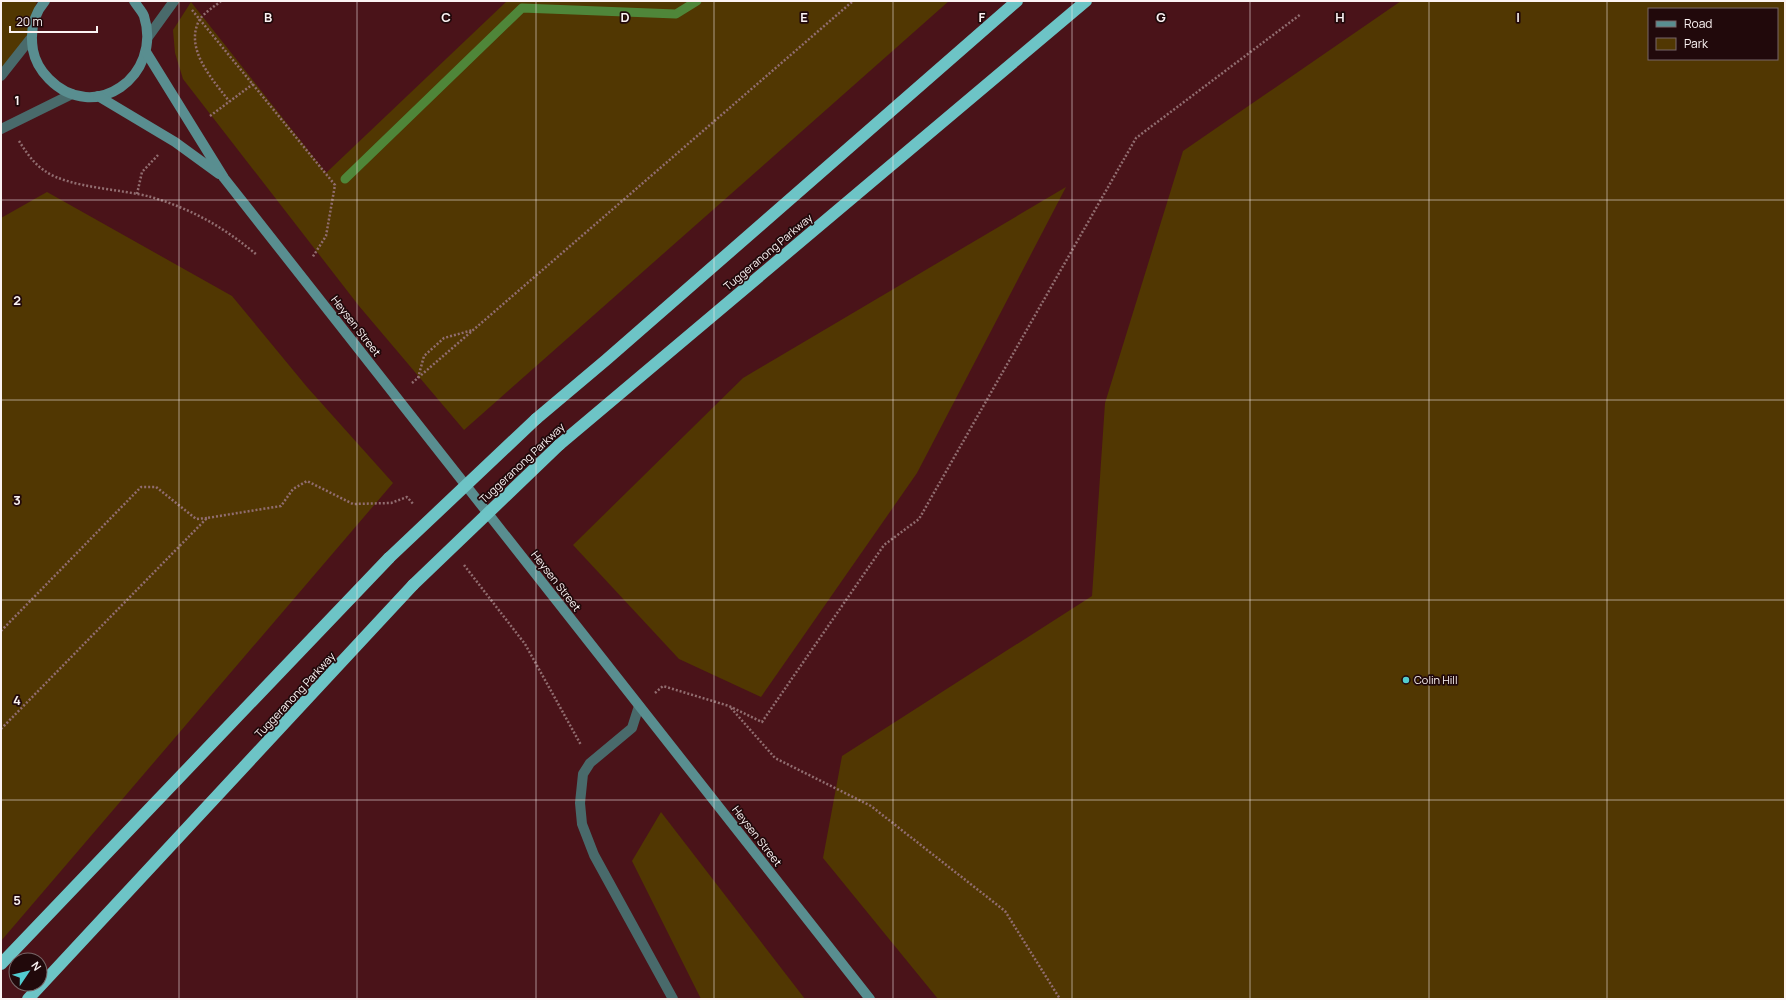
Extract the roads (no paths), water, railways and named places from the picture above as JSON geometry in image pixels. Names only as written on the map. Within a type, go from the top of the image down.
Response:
[{"type":"highway","name":"Tuggeranong Parkway","points":[[1,964],[389,558],[536,419],[606,360],[1017,1]]},
{"type":"highway","name":"Tuggeranong Parkway","points":[[28,999],[413,585],[560,445],[1086,1]]},
{"type":"main road","name":"Heysen Street","points":[[42,2],[34,20],[31,38],[34,56],[43,72],[56,85],[72,94],[98,96],[123,86],[134,77],[141,66],[146,52],[148,37],[143,15],[134,1]]},
{"type":"main road","name":"Heysen Street","points":[[146,52],[224,178],[870,999]]},
{"type":"main road","name":"Heysen Street","points":[[98,96],[175,142],[224,178]]},
{"type":"street","points":[[148,37],[174,1]]},
{"type":"street","points":[[1,76],[31,38]]},
{"type":"street","points":[[4,127],[72,94]]},
{"type":"street","points":[[640,706],[632,728],[590,763],[583,774],[580,803],[582,824],[594,855],[674,999]]},
{"type":"waterway","points":[[345,179],[522,8],[676,14],[697,1]]},
{"type":"place","name":"Colin Hill","points":[[1406,680]]}]
